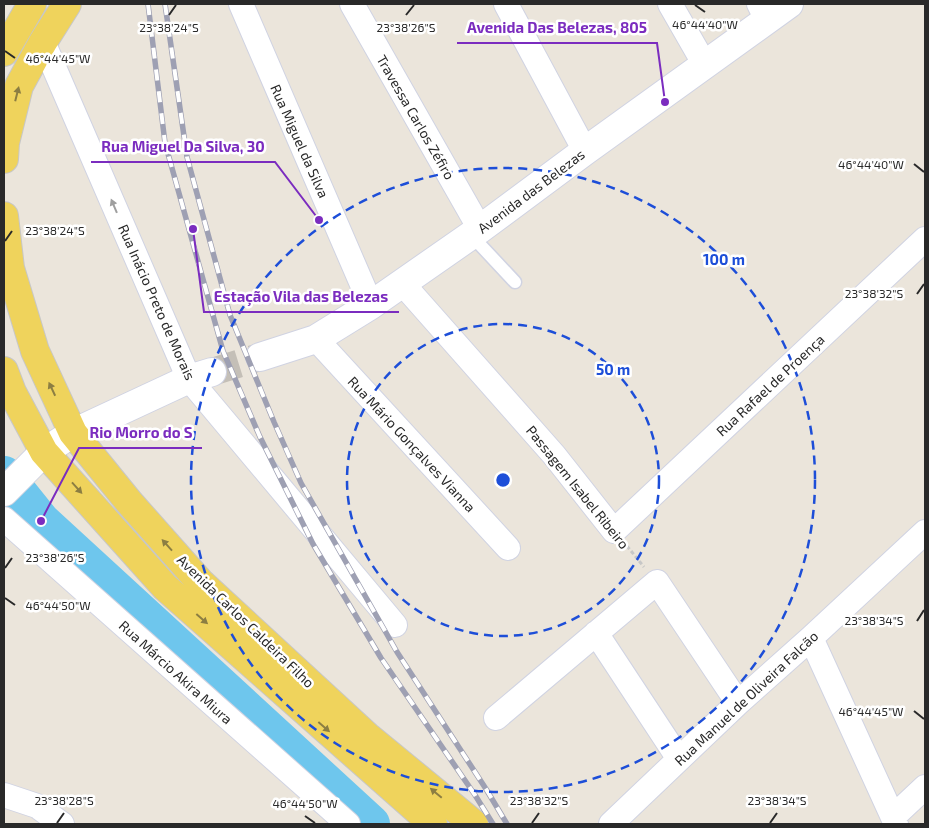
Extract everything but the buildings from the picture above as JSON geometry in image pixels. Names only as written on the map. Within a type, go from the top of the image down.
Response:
[{"type":"main road","points":[[4,52],[32,4]]},
{"type":"main road","points":[[4,159],[5,143],[19,86],[43,42],[68,4]]},
{"type":"main road","name":"Avenida Carlos Caldeira Filho","points":[[4,216],[10,268],[35,351],[73,433],[129,502],[200,582],[367,736],[474,824]]},
{"type":"main road","name":"Avenida Carlos Caldeira Filho","points":[[4,371],[12,392],[44,452],[165,587],[433,824]]},
{"type":"street","name":"Rua Miguel da Silva","points":[[241,4],[371,305]]},
{"type":"street","name":"Travessa Carlos Zéfiro","points":[[352,4],[476,232]]},
{"type":"street","points":[[506,4],[585,150]]},
{"type":"street","points":[[670,4],[705,65]]},
{"type":"street","name":"Avenida das Belezas","points":[[260,357],[316,339],[371,305],[476,232],[585,150],[705,65],[763,12],[789,4]]},
{"type":"street","name":"Rua Inácio Preto de Morais","points":[[43,42],[200,376],[395,625]]},
{"type":"street","name":"Rua Rafael de Proença","points":[[614,531],[925,239]]},
{"type":"street","name":"Passagem Isabel Ribeiro","points":[[402,283],[554,455],[614,531]]},
{"type":"street","name":"Rua Mário Gonçalves Vianna","points":[[316,339],[508,548]]},
{"type":"street","points":[[4,492],[44,452],[73,433],[200,376]]},
{"type":"street","name":"Rua Márcio Akira Miura","points":[[4,519],[348,824]]},
{"type":"street","name":"Rua Manuel de Oliveira Falcão","points":[[611,824],[738,703],[925,532]]},
{"type":"street","points":[[496,718],[657,582],[738,703]]},
{"type":"street","points":[[596,633],[679,759]]},
{"type":"street","points":[[811,638],[895,821],[925,787]]},
{"type":"street","points":[[4,795],[36,806],[62,824]]},
{"type":"lane","points":[[476,232],[515,282]]},
{"type":"path","name":"Passagem Isabel Ribeiro","points":[[614,531],[657,582]]},
{"type":"waterway","points":[[4,475],[41,521],[371,824]]},
{"type":"tunnel","points":[[212,372],[260,357]]},
{"type":"railway","points":[[148,4],[165,143],[223,351],[260,437],[313,544],[381,658],[493,824]]},
{"type":"railway","points":[[165,4],[187,157],[230,315],[274,422],[301,483],[397,652],[507,824]]},
{"type":"place","name":"Avenida Das Belezas, 805","points":[[665,102]]},
{"type":"place","name":"Rua Miguel Da Silva, 30","points":[[319,220]]},
{"type":"place","name":"Estação Vila das Belezas","points":[[193,229]]},
{"type":"place","name":"Rio Morro do S","points":[[41,521]]}]
